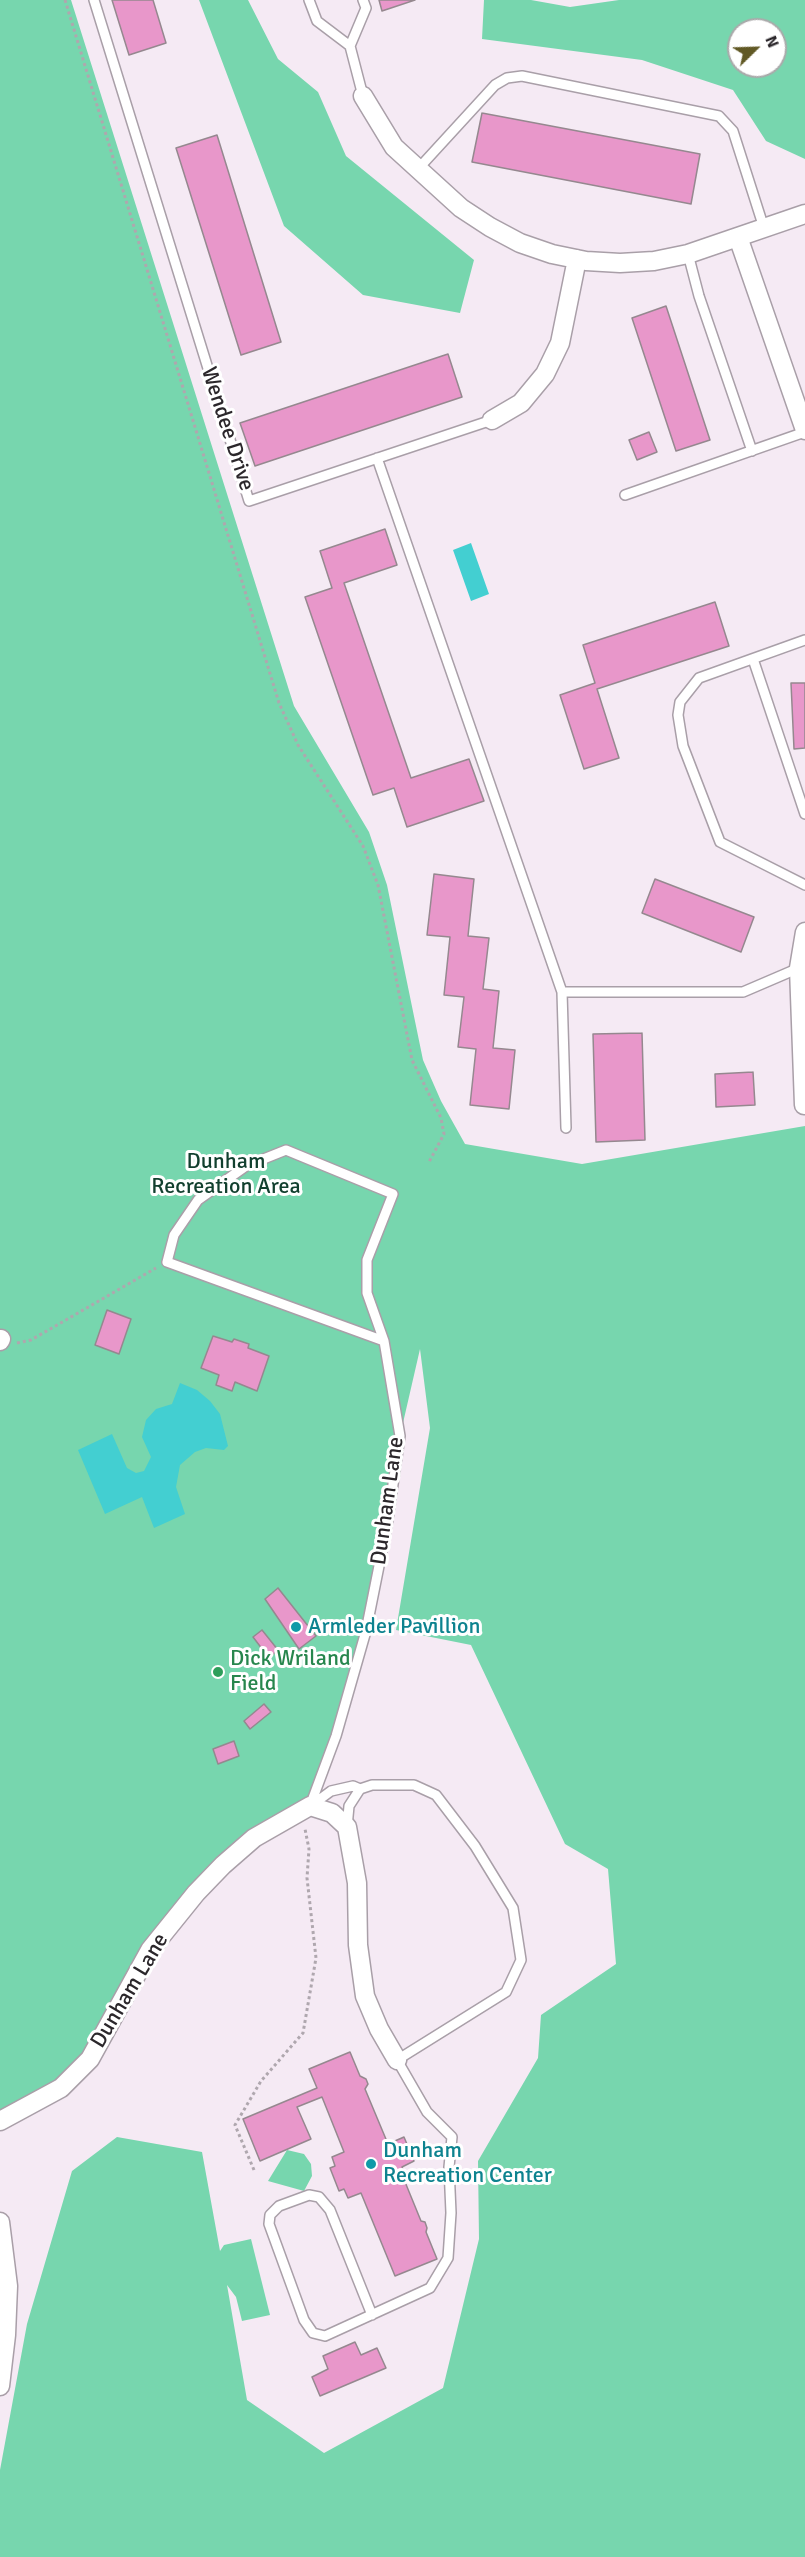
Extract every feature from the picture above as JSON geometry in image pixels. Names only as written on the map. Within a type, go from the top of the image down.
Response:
[{"type":"street","points":[[363,96],[394,147],[461,208],[520,243],[577,259],[620,263],[654,261],[688,254],[805,214]]},
{"type":"street","points":[[738,237],[805,431]]},
{"type":"street","name":"Wendee Drive","points":[[492,420],[521,404],[545,374],[560,343],[577,259]]},
{"type":"street","points":[[804,1106],[799,968],[805,932]]},
{"type":"street","points":[[306,1814],[332,1813],[347,1827],[357,1883],[358,1945],[365,1996],[379,2029],[397,2060]]},
{"type":"street","name":"Dunham Lane","points":[[0,2121],[61,2088],[90,2059],[150,1950],[196,1893],[254,1838],[306,1814]]},
{"type":"street","points":[[0,2222],[8,2286],[6,2335],[0,2386]]},
{"type":"lane","name":"Wendee Drive","points":[[94,0],[249,501],[492,420]]},
{"type":"lane","points":[[309,0],[317,21],[350,46]]},
{"type":"lane","points":[[363,0],[366,8],[350,46],[363,96]]},
{"type":"lane","points":[[418,169],[495,85],[507,78],[522,76],[719,116],[733,131],[764,228]]},
{"type":"lane","points":[[688,254],[699,296],[752,450]]},
{"type":"lane","points":[[625,495],[805,431]]},
{"type":"lane","points":[[377,458],[561,992],[566,1128]]},
{"type":"lane","points":[[805,640],[699,678],[680,702],[678,715],[683,746],[720,842],[805,885]]},
{"type":"lane","points":[[753,658],[805,814]]},
{"type":"lane","points":[[561,992],[743,992],[799,968]]},
{"type":"lane","name":"Dunham Lane","points":[[167,1262],[174,1235],[198,1200],[246,1166],[286,1150],[393,1194],[367,1260],[367,1293],[384,1341],[400,1436],[387,1526],[366,1630],[336,1736],[306,1814]]},
{"type":"lane","points":[[167,1262],[384,1341]]},
{"type":"lane","points":[[347,1827],[349,1806],[360,1789],[372,1785],[414,1785],[436,1795],[475,1846],[513,1908],[521,1960],[506,1992],[397,2060],[427,2112],[452,2137],[449,2167],[451,2213],[448,2258],[430,2288],[372,2315],[324,2336],[313,2332],[304,2320],[269,2224],[270,2215],[279,2206],[309,2195],[319,2197],[330,2210],[372,2315]]},
{"type":"lane","points":[[306,1814],[331,1791],[353,1786],[360,1789]]},
{"type":"path","points":[[65,0],[279,703],[298,745],[363,846],[378,885],[412,1060],[441,1118],[444,1134],[429,1162]]},
{"type":"path","points":[[0,1340],[17,1343],[31,1340],[167,1262]]},
{"type":"path","points":[[254,2170],[235,2125],[261,2081],[303,2033],[316,1958],[307,1878],[309,1849],[306,1814]]},
{"type":"green space","name":"Dunham Recreation Area","points":[[0,0],[71,0],[294,706],[369,832],[387,885],[423,1060],[441,1101],[465,1144],[582,1164],[805,1126],[805,2557],[0,2557],[0,2470],[27,2324],[72,2171],[117,2137],[202,2152],[220,2251],[224,2245],[251,2239],[270,2315],[242,2321],[236,2297],[227,2285],[247,2400],[324,2453],[443,2388],[479,2239],[478,2161],[538,2058],[541,2015],[616,1964],[608,1869],[565,1844],[471,1645],[396,1630],[430,1428],[420,1349],[400,1436],[366,1631],[310,1806],[196,1893],[90,2059],[0,2121]]},
{"type":"green space","points":[[199,0],[248,0],[278,59],[318,92],[346,156],[474,260],[460,313],[363,295],[284,226]]},
{"type":"green space","points":[[484,0],[531,0],[570,7],[619,0],[805,0],[805,159],[766,141],[733,90],[642,60],[482,39]]},
{"type":"green space","points":[[287,2150],[304,2154],[311,2164],[312,2176],[304,2191],[268,2181]]},
{"type":"water","points":[[471,543],[489,594],[471,601],[453,550]]},
{"type":"water","points":[[180,1383],[197,1390],[220,1414],[228,1446],[224,1450],[206,1448],[195,1452],[180,1465],[176,1487],[185,1514],[154,1528],[142,1497],[105,1514],[78,1450],[112,1434],[127,1468],[136,1473],[144,1471],[151,1457],[142,1437],[146,1420],[156,1409],[172,1404]]},
{"type":"building","points":[[112,0],[153,0],[166,43],[129,55]]},
{"type":"building","points":[[379,0],[415,0],[382,11]]},
{"type":"building","points":[[482,113],[700,154],[691,204],[472,162]]},
{"type":"building","points":[[217,135],[281,342],[241,355],[176,148]]},
{"type":"building","points":[[666,306],[710,440],[676,451],[632,318]]},
{"type":"building","points":[[448,354],[462,397],[255,466],[240,423]]},
{"type":"building","points":[[649,432],[657,452],[637,460],[629,440]]},
{"type":"building","points":[[385,529],[397,565],[344,583],[411,778],[469,759],[484,801],[407,827],[394,788],[373,795],[305,597],[332,588],[320,551]]},
{"type":"building","points":[[715,602],[729,646],[597,689],[619,758],[584,769],[560,695],[595,683],[583,645]]},
{"type":"building","points":[[791,683],[805,683],[805,748],[794,749]]},
{"type":"building","points":[[434,874],[474,879],[468,936],[489,938],[483,989],[499,991],[493,1048],[515,1050],[509,1109],[470,1105],[476,1049],[458,1047],[464,997],[444,995],[450,937],[427,935]]},
{"type":"building","points":[[655,879],[754,917],[741,952],[642,913]]},
{"type":"building","points":[[642,1033],[645,1140],[596,1142],[593,1034]]},
{"type":"building","points":[[753,1072],[755,1105],[716,1107],[715,1074]]},
{"type":"building","points":[[107,1310],[131,1319],[119,1354],[95,1345]]},
{"type":"building","points":[[213,1336],[249,1344],[248,1348],[269,1356],[257,1391],[235,1382],[232,1391],[216,1385],[219,1375],[201,1368]]},
{"type":"building","name":"Armleder Pavillion","points":[[278,1588],[316,1636],[299,1649],[265,1599]]},
{"type":"building","points":[[262,1630],[278,1650],[269,1658],[253,1637]]},
{"type":"building","points":[[264,1704],[271,1712],[250,1729],[244,1721]]},
{"type":"building","points":[[234,1741],[239,1756],[218,1764],[213,1749]]},
{"type":"building","name":"Dunham Recreation Center","points":[[350,2052],[360,2076],[366,2079],[368,2084],[365,2089],[388,2144],[404,2137],[414,2161],[402,2167],[406,2176],[403,2177],[421,2221],[425,2222],[426,2232],[437,2259],[395,2276],[361,2193],[348,2198],[344,2189],[339,2191],[330,2168],[335,2166],[332,2157],[344,2152],[322,2097],[297,2107],[311,2139],[260,2161],[243,2119],[317,2088],[309,2069]]},
{"type":"building","points":[[355,2342],[361,2355],[377,2348],[386,2368],[320,2396],[312,2377],[328,2369],[323,2356]]},
{"type":"place","name":"Armleder Pavillion","points":[[296,1627]]},
{"type":"place","name":"Dick Wriland Field","points":[[218,1672]]},
{"type":"place","name":"Dunham Recreation Center","points":[[371,2164]]}]
